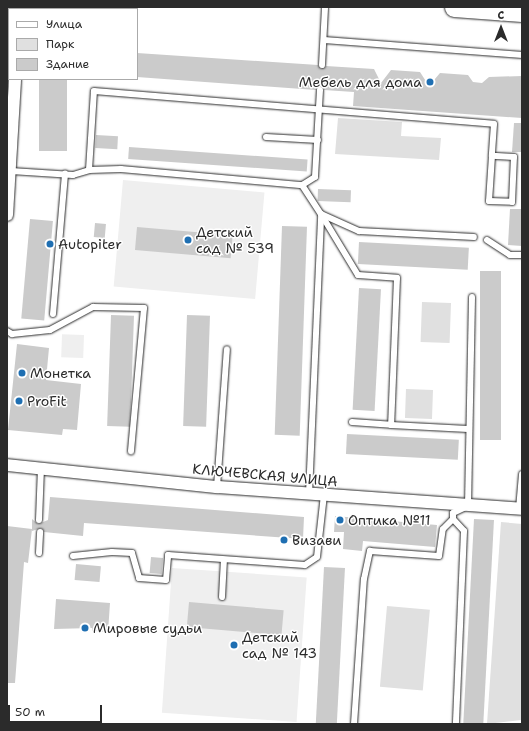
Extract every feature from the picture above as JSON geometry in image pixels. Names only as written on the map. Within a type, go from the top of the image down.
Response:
[{"type":"main road","points":[[454,7],[522,12]]},
{"type":"street","points":[[7,215],[11,171],[10,149],[15,80]]},
{"type":"street","name":"КЛЮЧЕВСКАЯ УЛИЦА","points":[[7,465],[41,467],[217,487],[520,509]]},
{"type":"lane","points":[[322,66],[325,7]]},
{"type":"lane","points":[[324,40],[522,55]]},
{"type":"lane","points":[[11,171],[65,174],[88,170],[121,169],[302,185],[316,177],[320,90]]},
{"type":"lane","points":[[88,170],[94,91],[494,124],[489,201],[512,202],[514,157],[492,156]]},
{"type":"lane","points":[[266,137],[318,140]]},
{"type":"lane","points":[[53,314],[65,174]]},
{"type":"lane","points":[[302,185],[358,275],[397,278],[391,425]]},
{"type":"lane","points":[[321,214],[359,231],[474,237]]},
{"type":"lane","points":[[309,494],[321,214]]},
{"type":"lane","points":[[486,240],[510,254],[522,255]]},
{"type":"lane","points":[[456,724],[464,531],[453,519],[453,513],[468,506],[468,429],[472,297]]},
{"type":"lane","points":[[7,331],[12,334],[50,330],[93,307],[144,308],[131,451]]},
{"type":"lane","points":[[217,487],[227,349]]},
{"type":"lane","points":[[352,422],[468,429]]},
{"type":"lane","points":[[39,520],[41,467]]},
{"type":"lane","points":[[520,509],[522,474]]},
{"type":"lane","points":[[73,556],[112,552],[132,553],[139,578],[166,580],[168,556],[305,565],[317,556],[324,495]]},
{"type":"lane","points":[[354,724],[364,579],[370,552],[439,556],[443,529],[453,519]]},
{"type":"lane","points":[[39,553],[40,532]]},
{"type":"lane","points":[[222,597],[224,560]]},
{"type":"shaded area","name":"Детский сад № 539","points":[[123,180],[264,192],[255,299],[114,287]]},
{"type":"shaded area","points":[[62,334],[84,335],[83,358],[61,357]]},
{"type":"shaded area","name":"Детский сад № 143","points":[[172,568],[307,577],[297,722],[162,713]]},
{"type":"green space","points":[[338,118],[402,122],[401,136],[441,138],[439,160],[335,154]]},
{"type":"green space","points":[[422,302],[451,303],[450,343],[421,342]]},
{"type":"green space","points":[[406,389],[433,390],[432,419],[405,418]]},
{"type":"green space","points":[[501,522],[522,524],[522,720],[487,724]]},
{"type":"green space","points":[[387,606],[430,610],[423,690],[380,687]]},
{"type":"building","points":[[138,53],[318,65],[321,69],[326,66],[374,69],[381,83],[391,70],[420,72],[429,86],[440,73],[468,75],[473,82],[482,83],[489,77],[522,76],[522,118],[353,106],[354,92],[324,90],[321,86],[316,90],[138,77]]},
{"type":"building","points":[[39,80],[67,80],[67,151],[39,151]]},
{"type":"building","points":[[514,123],[522,123],[522,152],[512,152]]},
{"type":"building","points":[[96,135],[118,136],[117,149],[95,148]]},
{"type":"building","points":[[129,147],[308,159],[307,171],[128,159]]},
{"type":"building","points":[[318,189],[351,190],[351,202],[318,201]]},
{"type":"building","points":[[510,209],[522,209],[522,246],[508,245]]},
{"type":"building","points":[[30,219],[53,221],[44,321],[21,319]]},
{"type":"building","points":[[95,223],[106,224],[105,238],[94,237]]},
{"type":"building","points":[[282,226],[307,227],[300,436],[275,435]]},
{"type":"building","points":[[137,227],[233,235],[231,258],[135,250]]},
{"type":"building","points":[[359,242],[469,248],[468,270],[358,264]]},
{"type":"building","points":[[480,271],[501,271],[501,440],[480,440]]},
{"type":"building","points":[[359,288],[381,289],[375,411],[353,410]]},
{"type":"building","points":[[111,315],[134,316],[130,427],[107,426]]},
{"type":"building","points":[[187,315],[210,316],[206,427],[183,426]]},
{"type":"building","points":[[17,344],[49,348],[46,380],[81,384],[77,430],[63,429],[62,435],[8,430]]},
{"type":"building","points":[[347,434],[459,440],[458,460],[346,454]]},
{"type":"building","points":[[50,497],[304,517],[303,539],[84,523],[83,536],[44,532],[41,528],[32,531],[32,519],[38,524],[48,520]]},
{"type":"building","points":[[335,516],[437,525],[435,547],[363,541],[362,551],[343,549],[344,532],[334,532]]},
{"type":"building","points":[[474,519],[494,520],[483,724],[463,724]]},
{"type":"building","points":[[7,526],[32,529],[28,563],[24,562],[15,683],[7,683]]},
{"type":"building","points":[[151,557],[163,558],[162,574],[150,573]]},
{"type":"building","points":[[76,564],[101,566],[100,582],[75,580]]},
{"type":"building","points":[[324,567],[345,568],[337,724],[316,724]]},
{"type":"building","points":[[56,599],[110,603],[108,632],[92,631],[92,628],[54,629]]},
{"type":"building","points":[[189,602],[284,610],[281,635],[187,627]]},
{"type":"place","name":"Мебель для дома","points":[[430,82]]},
{"type":"place","name":"Детский сад № 539","points":[[188,240]]},
{"type":"place","name":"Autopiter","points":[[50,244]]},
{"type":"place","name":"Монетка","points":[[22,373]]},
{"type":"place","name":"ProFit","points":[[19,401]]},
{"type":"place","name":"Оптика №11","points":[[340,520]]},
{"type":"place","name":"Визави","points":[[284,540]]},
{"type":"place","name":"Мировые судьи","points":[[85,628]]},
{"type":"place","name":"Детский сад № 143","points":[[234,645]]}]
